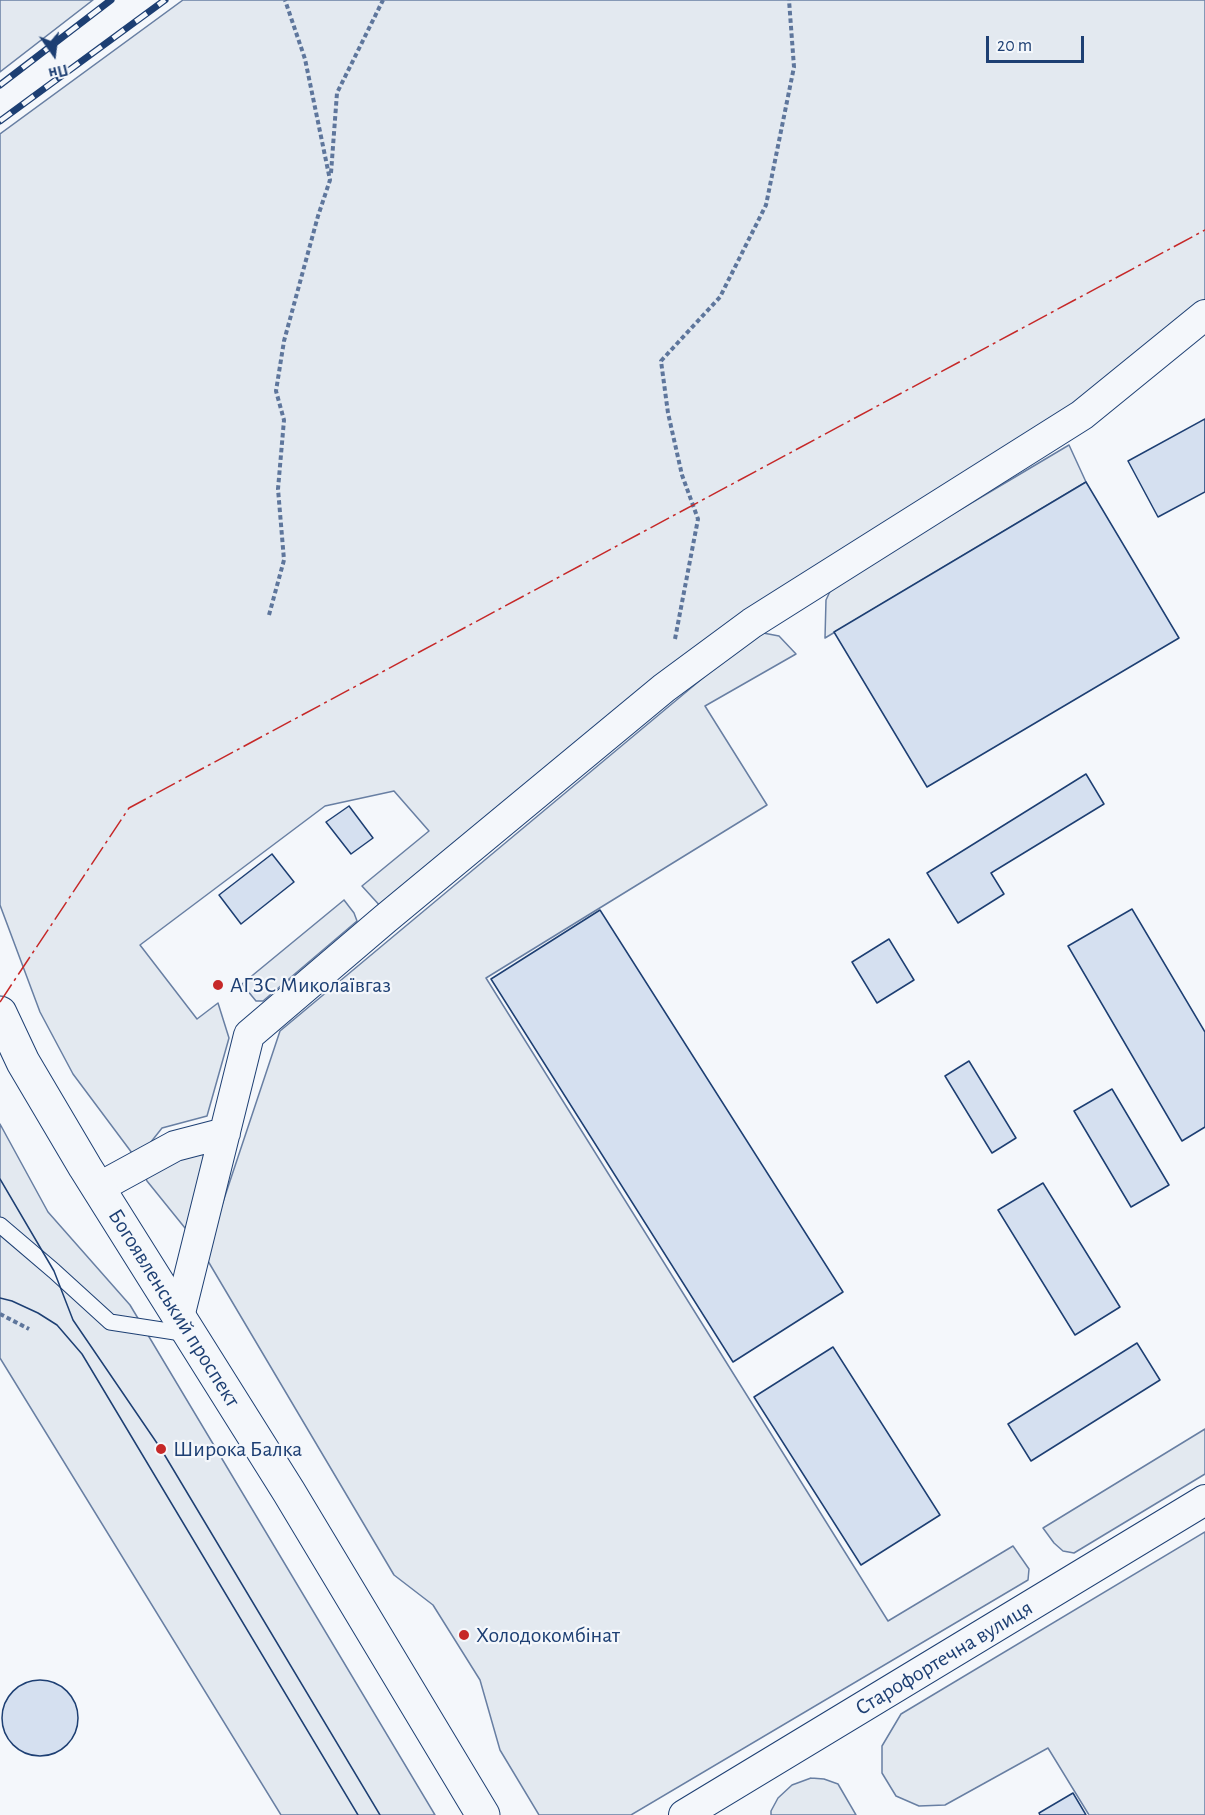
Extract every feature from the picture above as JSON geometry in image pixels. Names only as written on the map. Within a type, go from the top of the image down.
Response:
[{"type":"main road","name":"Богоявленський проспект","points":[[0,1013],[23,1062],[98,1188],[289,1492],[483,1815]]},
{"type":"street","points":[[185,1325],[225,1133],[249,1035],[664,688],[752,623],[1082,415],[1205,315]]},
{"type":"street","points":[[98,1188],[175,1146],[225,1133]]},
{"type":"street","name":"Старофортечна вулиця","points":[[684,1815],[1205,1500]]},
{"type":"lane","points":[[0,1225],[54,1270],[110,1322],[185,1325]]},
{"type":"path","points":[[285,0],[305,59],[330,180]]},
{"type":"path","points":[[269,615],[284,560],[278,489],[284,420],[276,391],[284,341],[330,180],[337,93],[383,0]]},
{"type":"path","points":[[664,688],[698,519],[682,476],[668,413],[661,361],[720,297],[766,205],[794,67],[789,0]]},
{"type":"path","points":[[0,1314],[29,1329]]},
{"type":"shaded area","points":[[0,0],[93,0],[0,72]]},
{"type":"shaded area","points":[[183,0],[1205,0],[1205,300],[1077,402],[382,908],[362,886],[429,831],[394,791],[325,806],[140,945],[197,1019],[218,1003],[229,1038],[207,1116],[162,1128],[143,1152],[135,1157],[73,1074],[40,1012],[0,905],[0,134]]},
{"type":"shaded area","points":[[1069,445],[1086,482],[825,638],[826,600],[833,585]]},
{"type":"shaded area","points":[[758,632],[779,636],[796,654],[705,706],[767,805],[486,978],[888,1621],[1013,1546],[1029,1569],[1028,1580],[631,1815],[539,1815],[500,1750],[480,1680],[433,1605],[394,1575],[205,1256],[280,1031]]},
{"type":"shaded area","points":[[344,900],[357,921],[263,1001],[256,1001],[242,984]]},
{"type":"shaded area","points":[[0,1124],[48,1212],[130,1305],[435,1815],[281,1815],[0,1358]]},
{"type":"shaded area","points":[[206,1149],[189,1229],[185,1228],[145,1176],[149,1171]]},
{"type":"shaded area","points":[[1205,1429],[1205,1474],[1074,1553],[1063,1551],[1043,1528]]},
{"type":"shaded area","points":[[1205,1532],[1205,1815],[1089,1815],[1048,1748],[945,1805],[919,1806],[896,1796],[882,1773],[882,1746],[901,1714]]},
{"type":"shaded area","points":[[811,1778],[824,1779],[838,1784],[856,1815],[771,1815],[778,1798],[792,1785]]},
{"type":"building","points":[[1205,419],[1205,492],[1158,517],[1128,461]]},
{"type":"building","points":[[1086,482],[1179,638],[927,787],[834,632]]},
{"type":"building","points":[[1086,774],[1104,804],[991,873],[1004,894],[958,923],[927,873]]},
{"type":"building","points":[[349,806],[373,838],[351,854],[326,822]]},
{"type":"building","points":[[272,854],[294,882],[241,924],[219,895]]},
{"type":"building","points":[[1132,909],[1205,1032],[1205,1127],[1182,1141],[1068,946]]},
{"type":"building","points":[[600,910],[843,1292],[733,1362],[491,979]]},
{"type":"building","points":[[889,939],[914,980],[877,1003],[852,962]]},
{"type":"building","points":[[969,1061],[1016,1138],[992,1153],[945,1076]]},
{"type":"building","points":[[1112,1089],[1169,1185],[1131,1207],[1074,1111]]},
{"type":"building","points":[[1043,1183],[1120,1307],[1075,1335],[998,1210]]},
{"type":"building","points":[[1137,1343],[1160,1380],[1031,1461],[1008,1424]]},
{"type":"building","points":[[833,1347],[940,1515],[861,1565],[754,1397]]},
{"type":"building","points":[[33,1680],[47,1680],[61,1686],[72,1697],[78,1711],[75,1733],[67,1745],[47,1756],[33,1756],[19,1750],[8,1739],[2,1725],[2,1711],[8,1697],[19,1686]]},
{"type":"building","points":[[1073,1793],[1086,1815],[1040,1815],[1039,1813]]},
{"type":"tram line","points":[[0,1179],[54,1271],[73,1320],[161,1449],[380,1815]]},
{"type":"tram line","points":[[0,1298],[38,1313],[57,1325],[82,1354],[358,1815]]},
{"type":"railway","points":[[0,85],[111,0]]},
{"type":"railway","points":[[0,121],[165,0]]},
{"type":"power","points":[[0,1002],[129,808],[1205,230]]},
{"type":"place","name":"АГЗС Миколаївгаз","points":[[218,985]]},
{"type":"place","name":"Широка Балка","points":[[161,1449]]},
{"type":"place","name":"Холодокомбінат","points":[[464,1635]]}]
